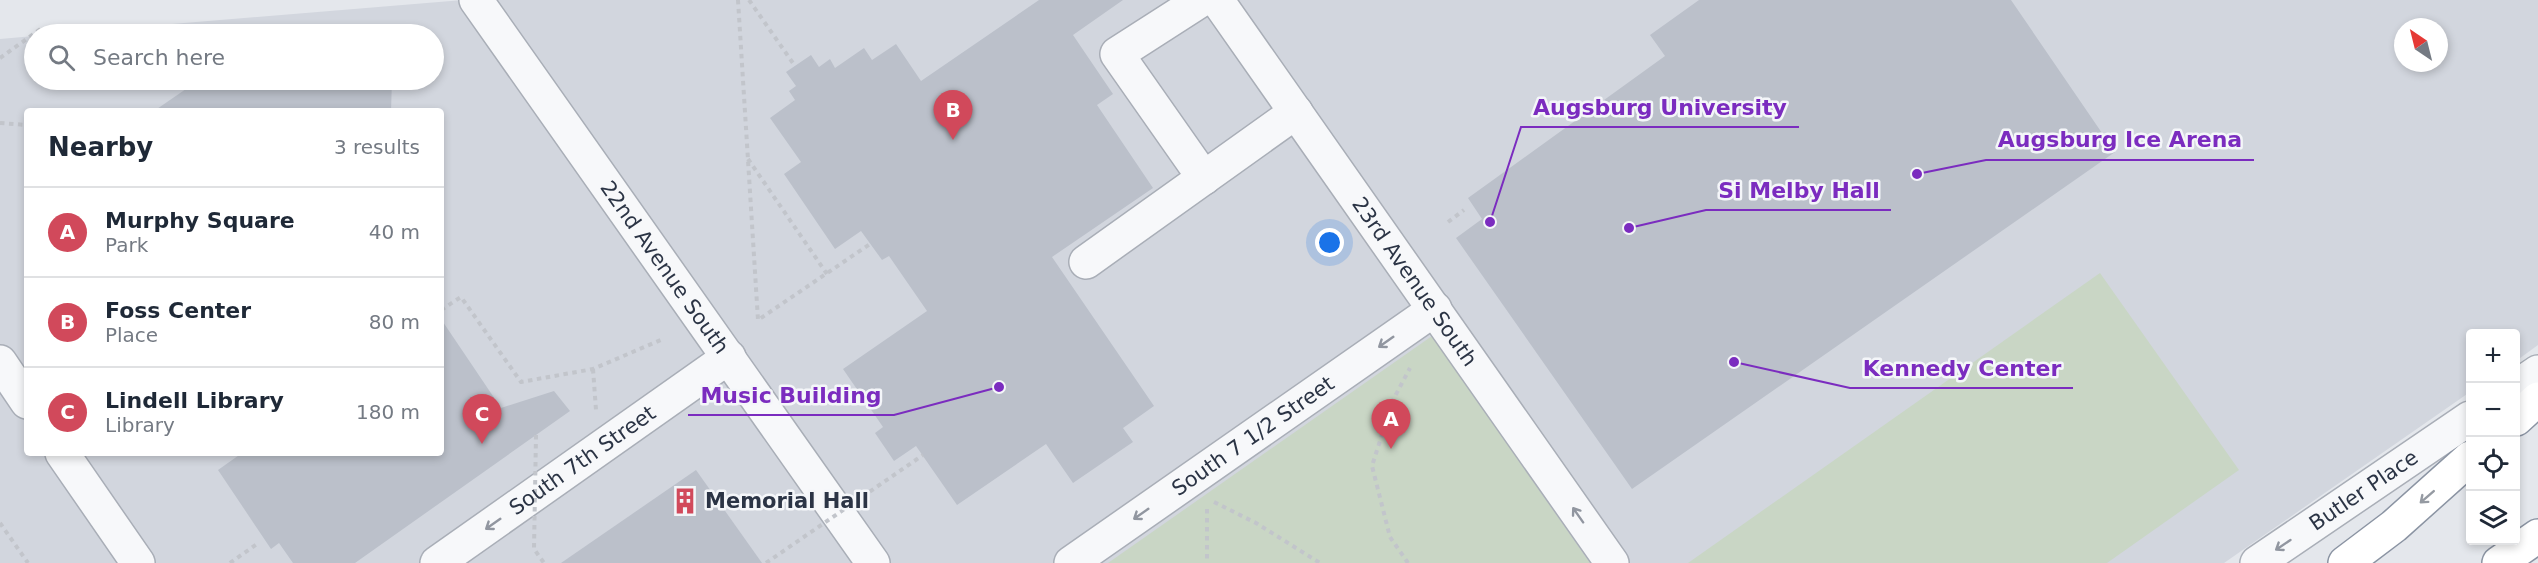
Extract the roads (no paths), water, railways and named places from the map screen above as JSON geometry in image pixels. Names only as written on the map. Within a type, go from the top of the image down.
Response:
[{"type":"highway","points":[[2520,415],[2538,399]]},
{"type":"highway","points":[[2345,563],[2394,526],[2466,462]]},
{"type":"highway","points":[[2499,563],[2538,536]]},
{"type":"street","name":"22nd Avenue South","points":[[476,0],[873,563]]},
{"type":"street","points":[[1201,0],[1117,54],[1204,178]]},
{"type":"street","name":"23rd Avenue South","points":[[1217,0],[1612,563]]},
{"type":"street","points":[[1086,262],[1296,112]]},
{"type":"street","name":"South 7 1/2 Street","points":[[1071,563],[1435,309]]},
{"type":"street","name":"South 7th Street","points":[[436,563],[729,357]]},
{"type":"street","points":[[0,362],[24,398]]},
{"type":"street","points":[[2520,384],[2538,372]]},
{"type":"street","name":"Butler Place","points":[[2257,563],[2466,421]]},
{"type":"street","points":[[64,456],[138,563]]},
{"type":"place","name":"Foss Center","points":[[953,140]]},
{"type":"place","name":"Augsburg Ice Arena","points":[[1917,174]]},
{"type":"place","name":"Augsburg University","points":[[1490,222]]},
{"type":"place","name":"Si Melby Hall","points":[[1629,228]]},
{"type":"place","name":"Kennedy Center","points":[[1734,362]]},
{"type":"place","name":"Music Building","points":[[999,387]]},
{"type":"place","name":"Lindell Library","points":[[482,444]]},
{"type":"place","name":"Murphy Square","points":[[1391,449]]},
{"type":"place","name":"Memorial Hall","points":[[685,501]]}]
